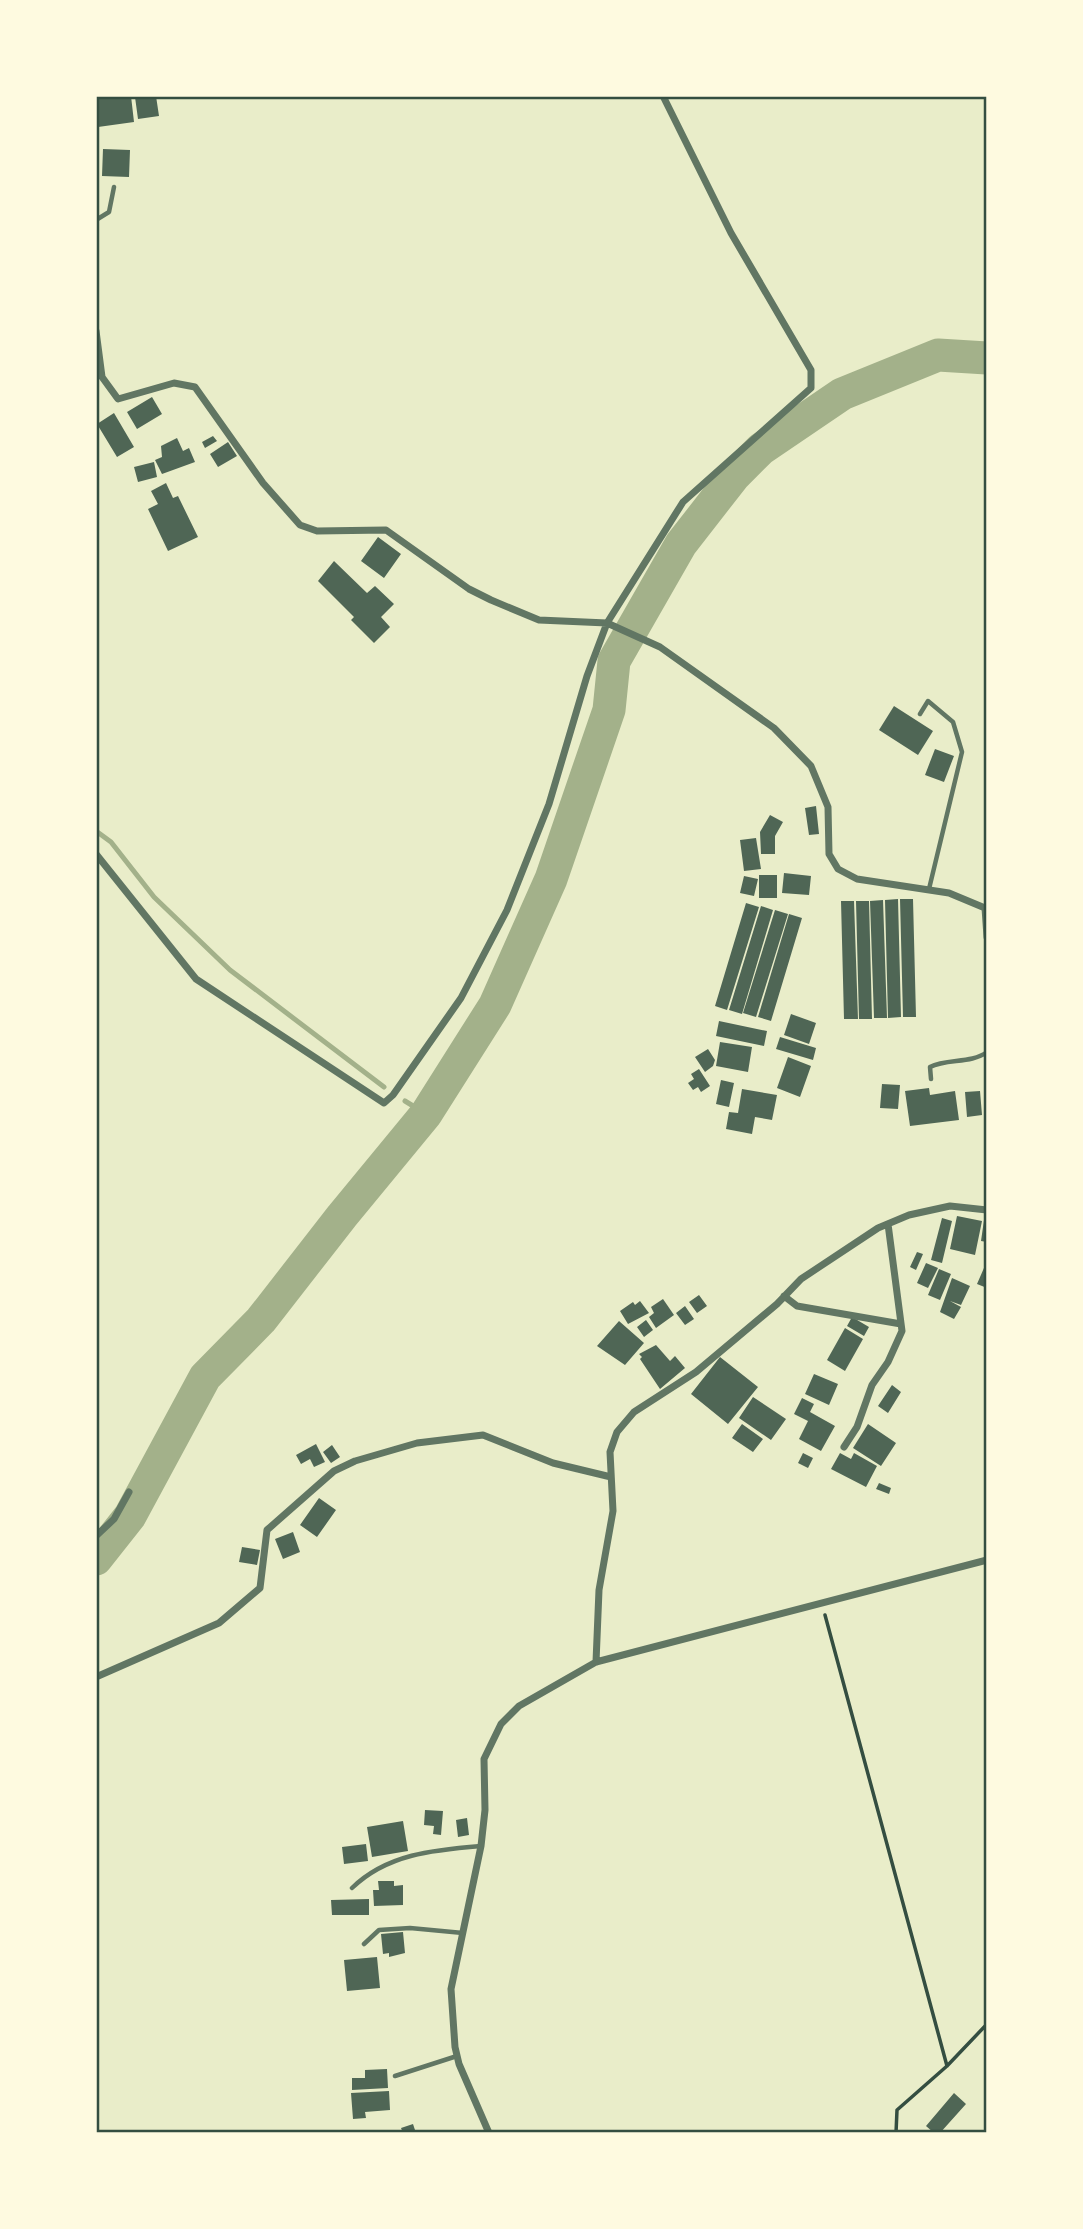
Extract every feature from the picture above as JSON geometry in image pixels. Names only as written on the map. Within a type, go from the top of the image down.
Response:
[{"type":"street","points":[[96,854],[196,979],[384,1102],[422,1057],[461,998],[507,910],[549,804],[587,676],[607,623],[683,502],[806,394],[812,381],[811,370],[731,233],[663,96]]},
{"type":"street","points":[[96,331],[102,377],[118,399],[174,383],[195,387],[263,484],[300,525],[317,531],[386,530],[469,589],[503,605],[539,620],[607,623],[660,647],[774,728],[811,766],[828,807],[828,854],[838,869],[857,879],[949,893],[985,908],[987,937]]},
{"type":"street","points":[[596,1662],[598,1590],[613,1511],[610,1452],[617,1432],[634,1412],[696,1372],[801,1279],[888,1224],[909,1215],[950,1206],[987,1210]]},
{"type":"street","points":[[844,1447],[857,1427],[872,1385],[900,1340],[901,1324],[888,1224]]},
{"type":"street","points":[[784,1296],[797,1306],[901,1324]]},
{"type":"street","points":[[96,1677],[219,1623],[260,1588],[267,1530],[334,1471],[355,1461],[416,1443],[483,1435],[553,1463],[611,1477]]},
{"type":"street","points":[[96,1536],[114,1519],[129,1492]]},
{"type":"street","points":[[489,2133],[457,2056],[451,1989],[481,1846],[485,1810],[484,1759],[501,1724],[519,1706],[596,1662],[987,1560]]},
{"type":"lane","points":[[96,220],[109,212],[114,187]]},
{"type":"lane","points":[[920,714],[928,701],[953,722],[962,752],[929,890]]},
{"type":"lane","points":[[931,1079],[930,1068],[940,1062],[962,1060],[987,1052]]},
{"type":"lane","points":[[352,1888],[369,1871],[424,1850],[481,1846]]},
{"type":"lane","points":[[364,1944],[379,1930],[410,1928],[463,1933]]},
{"type":"lane","points":[[395,2076],[457,2056]]},
{"type":"path","points":[[822,1603],[947,2066]]},
{"type":"path","points":[[896,2133],[897,2110],[947,2066],[987,2024]]},
{"type":"building","points":[[131,96],[134,122],[98,127],[96,98]]},
{"type":"building","points":[[156,96],[159,116],[138,119],[135,97]]},
{"type":"building","points":[[103,149],[130,150],[129,177],[102,176]]},
{"type":"building","points":[[152,397],[162,414],[137,429],[127,412]]},
{"type":"building","points":[[114,413],[134,447],[117,457],[97,424]]},
{"type":"building","points":[[213,436],[217,441],[205,448],[202,442]]},
{"type":"building","points":[[177,438],[183,451],[189,448],[195,462],[162,474],[155,460],[162,457],[161,446]]},
{"type":"building","points":[[228,442],[237,456],[218,467],[210,454]]},
{"type":"building","points":[[154,462],[157,477],[138,482],[134,467]]},
{"type":"building","points":[[166,483],[173,498],[178,496],[198,537],[168,551],[148,509],[158,504],[151,491]]},
{"type":"building","points":[[378,537],[401,554],[384,578],[361,561]]},
{"type":"building","points":[[334,561],[367,593],[375,586],[394,604],[381,617],[390,627],[374,643],[351,620],[354,617],[318,581]]},
{"type":"building","points":[[894,706],[933,731],[918,755],[879,730]]},
{"type":"building","points":[[935,749],[954,756],[944,782],[925,775]]},
{"type":"building","points":[[816,806],[819,834],[809,835],[805,808]]},
{"type":"building","points":[[770,815],[783,822],[775,836],[775,854],[761,854],[760,832]]},
{"type":"building","points":[[756,838],[761,869],[744,871],[740,840]]},
{"type":"building","points":[[784,873],[811,876],[809,895],[782,893]]},
{"type":"building","points":[[759,875],[777,875],[777,898],[759,898]]},
{"type":"building","points":[[744,876],[758,879],[754,896],[740,893]]},
{"type":"building","points":[[898,899],[901,1017],[888,1018],[885,900]]},
{"type":"building","points":[[900,899],[913,899],[916,1017],[903,1017]]},
{"type":"building","points":[[883,900],[887,1018],[874,1018],[870,901]]},
{"type":"building","points":[[841,901],[854,901],[858,1019],[844,1019]]},
{"type":"building","points":[[856,901],[869,901],[872,1019],[859,1019]]},
{"type":"building","points":[[746,903],[759,907],[727,1010],[715,1006]]},
{"type":"building","points":[[761,906],[773,910],[742,1014],[729,1010]]},
{"type":"building","points":[[775,910],[788,914],[756,1017],[743,1013]]},
{"type":"building","points":[[789,914],[802,918],[771,1021],[758,1017]]},
{"type":"building","points":[[791,1014],[816,1023],[809,1044],[784,1035]]},
{"type":"building","points":[[719,1021],[767,1031],[764,1046],[716,1036]]},
{"type":"building","points":[[780,1037],[816,1048],[813,1060],[776,1049]]},
{"type":"building","points":[[720,1042],[752,1047],[748,1072],[716,1066]]},
{"type":"building","points":[[708,1049],[715,1060],[713,1066],[705,1072],[695,1057]]},
{"type":"building","points":[[788,1057],[811,1066],[800,1097],[777,1088]]},
{"type":"building","points":[[699,1069],[710,1086],[701,1092],[698,1087],[693,1090],[688,1083],[694,1079],[691,1074]]},
{"type":"building","points":[[721,1080],[734,1083],[729,1107],[716,1104]]},
{"type":"building","points":[[882,1084],[900,1085],[898,1109],[880,1108]]},
{"type":"building","points":[[929,1088],[930,1095],[955,1091],[959,1120],[910,1126],[905,1091]]},
{"type":"building","points":[[742,1089],[777,1095],[772,1120],[755,1117],[752,1134],[726,1129],[729,1112],[738,1113]]},
{"type":"building","points":[[980,1091],[982,1115],[967,1117],[965,1092]]},
{"type":"building","points":[[957,1216],[982,1221],[975,1255],[950,1249]]},
{"type":"building","points":[[942,1218],[952,1221],[942,1263],[931,1260]]},
{"type":"building","points":[[984,1220],[987,1221],[987,1242],[981,1241]]},
{"type":"building","points":[[917,1252],[923,1254],[916,1270],[910,1267]]},
{"type":"building","points":[[987,1261],[987,1288],[977,1284]]},
{"type":"building","points":[[926,1263],[938,1268],[928,1288],[917,1283]]},
{"type":"building","points":[[939,1269],[951,1274],[940,1300],[928,1295]]},
{"type":"building","points":[[952,1278],[970,1286],[961,1305],[950,1301],[961,1307],[954,1319],[940,1312]]},
{"type":"building","points":[[699,1295],[707,1306],[697,1313],[689,1302]]},
{"type":"building","points":[[663,1299],[674,1315],[656,1328],[649,1317],[654,1313],[651,1307]]},
{"type":"building","points":[[640,1301],[649,1313],[628,1324],[620,1311],[633,1302],[635,1305]]},
{"type":"building","points":[[685,1306],[694,1319],[685,1325],[676,1313]]},
{"type":"building","points":[[852,1317],[869,1327],[864,1336],[847,1326]]},
{"type":"building","points":[[646,1320],[653,1330],[644,1337],[637,1327]]},
{"type":"building","points":[[619,1321],[644,1343],[625,1365],[597,1346]]},
{"type":"building","points":[[845,1328],[863,1339],[845,1371],[827,1360]]},
{"type":"building","points":[[656,1345],[670,1361],[675,1356],[685,1368],[660,1389],[639,1354]]},
{"type":"building","points":[[720,1357],[758,1387],[728,1424],[691,1394]]},
{"type":"building","points":[[814,1374],[838,1384],[829,1405],[805,1394]]},
{"type":"building","points":[[892,1385],[901,1392],[888,1413],[878,1406]]},
{"type":"building","points":[[753,1397],[786,1419],[771,1440],[739,1418]]},
{"type":"building","points":[[802,1398],[814,1404],[810,1412],[835,1426],[821,1451],[799,1439],[808,1421],[794,1414]]},
{"type":"building","points":[[742,1424],[763,1439],[753,1452],[732,1438]]},
{"type":"building","points":[[868,1424],[896,1443],[881,1466],[853,1448]]},
{"type":"building","points":[[316,1444],[325,1462],[314,1467],[310,1459],[301,1464],[296,1455]]},
{"type":"building","points":[[332,1445],[340,1457],[331,1463],[323,1452]]},
{"type":"building","points":[[803,1453],[813,1458],[808,1468],[798,1463]]},
{"type":"building","points":[[840,1453],[851,1459],[854,1453],[877,1466],[866,1487],[831,1469]]},
{"type":"building","points":[[879,1483],[891,1488],[889,1494],[876,1489]]},
{"type":"building","points":[[319,1498],[336,1510],[317,1537],[300,1525]]},
{"type":"building","points":[[293,1532],[300,1552],[283,1559],[275,1539]]},
{"type":"building","points":[[242,1547],[260,1550],[257,1565],[239,1562]]},
{"type":"building","points":[[425,1810],[443,1811],[441,1835],[433,1834],[434,1826],[424,1825]]},
{"type":"building","points":[[467,1818],[469,1835],[458,1837],[456,1820]]},
{"type":"building","points":[[403,1821],[408,1851],[372,1857],[367,1827]]},
{"type":"building","points":[[366,1844],[368,1861],[344,1864],[342,1847]]},
{"type":"building","points":[[378,1881],[394,1881],[394,1886],[403,1885],[403,1905],[374,1906],[373,1890],[379,1890]]},
{"type":"building","points":[[369,1899],[369,1915],[332,1915],[331,1900]]},
{"type":"building","points":[[403,1932],[405,1953],[389,1957],[389,1953],[383,1954],[381,1934]]},
{"type":"building","points":[[377,1957],[380,1988],[347,1991],[344,1960]]},
{"type":"building","points":[[387,2069],[388,2088],[352,2090],[352,2078],[365,2078],[365,2070]]},
{"type":"building","points":[[389,2091],[390,2110],[365,2112],[366,2118],[353,2119],[351,2093]]},
{"type":"building","points":[[954,2093],[966,2104],[940,2133],[934,2133],[926,2126]]},
{"type":"building","points":[[413,2124],[416,2133],[403,2133],[401,2128]]},
{"type":"waterway","points":[[96,1559],[130,1516],[205,1377],[261,1320],[426,1114],[495,1005],[551,879],[609,710],[614,661],[681,544],[734,476],[761,449],[842,394],[938,355],[987,358]]},
{"type":"waterway","points":[[96,831],[111,842],[154,897],[230,970],[384,1087]]},
{"type":"waterway","points":[[405,1101],[426,1114]]}]
